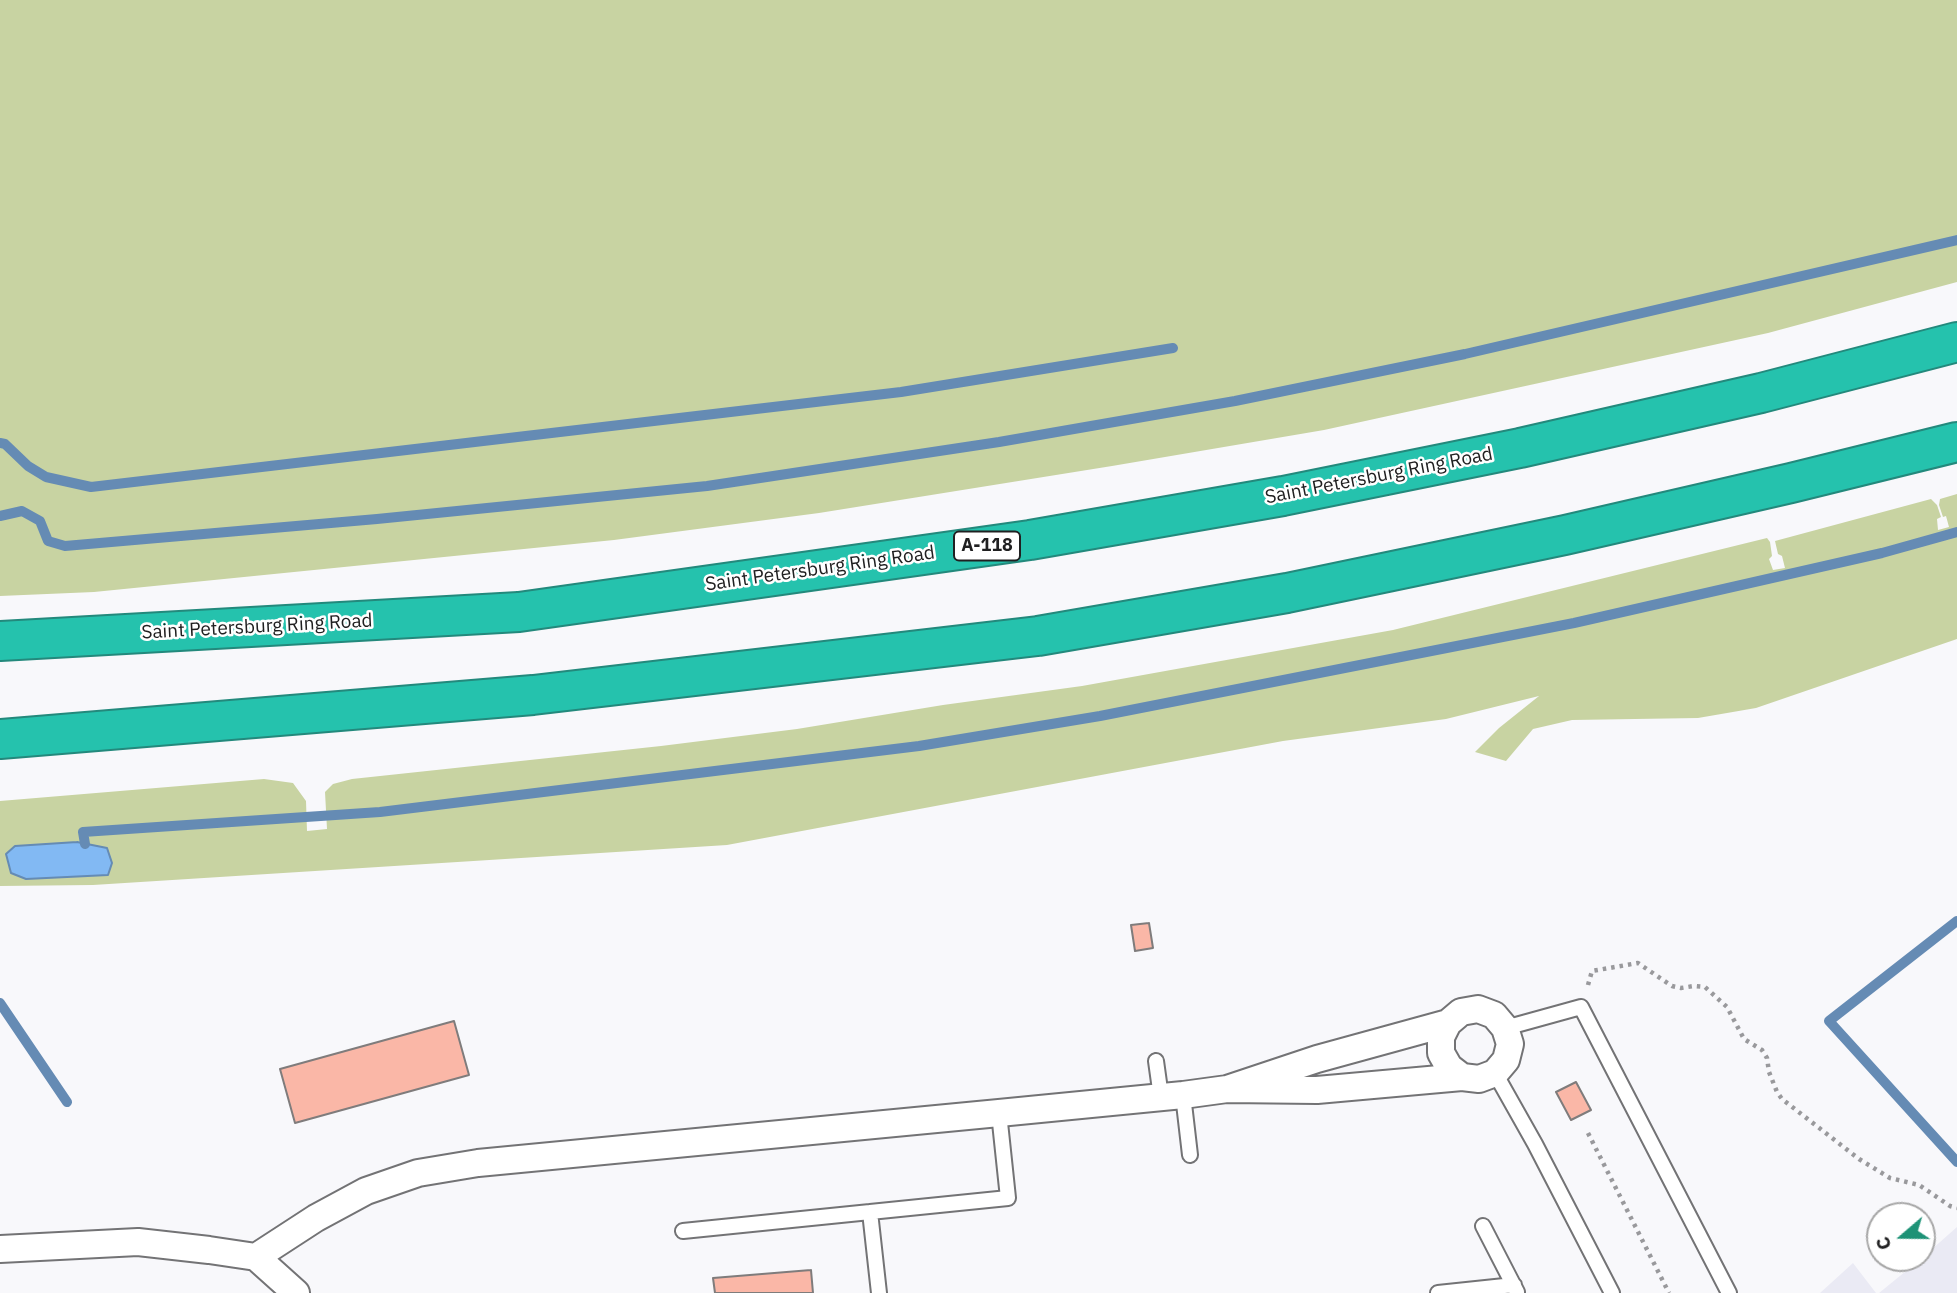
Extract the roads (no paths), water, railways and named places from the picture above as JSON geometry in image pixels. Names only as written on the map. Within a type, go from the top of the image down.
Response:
[{"type":"highway","name":"Saint Petersburg Ring Road","points":[[0,641],[519,612],[1030,540],[1283,496],[1520,448],[1761,393],[1957,342]]},
{"type":"highway","points":[[0,739],[533,695],[1038,636],[1287,593],[1526,544],[1957,442]]},
{"type":"street","points":[[256,1257],[316,1218],[366,1191],[418,1173],[478,1163],[999,1114],[1227,1089],[1317,1090],[1462,1077],[1479,1079],[1495,1073],[1506,1060],[1510,1044],[1505,1028],[1494,1015],[1478,1010],[1461,1012],[1448,1023],[1441,1037],[1441,1053],[1449,1068],[1462,1077]]},
{"type":"street","points":[[1227,1089],[1317,1059],[1448,1023]]},
{"type":"street","points":[[0,1249],[138,1242],[256,1257],[296,1293]]},
{"type":"lane","points":[[1505,1028],[1581,1007],[1729,1293]]},
{"type":"lane","points":[[1156,1061],[1172,1096],[1190,1155]]},
{"type":"lane","points":[[1495,1073],[1612,1293]]},
{"type":"lane","points":[[683,1231],[1007,1198],[999,1114]]},
{"type":"lane","points":[[870,1212],[879,1293]]},
{"type":"lane","points":[[1438,1293],[1516,1289],[1483,1226]]},
{"type":"water","points":[[77,842],[107,848],[112,863],[108,875],[26,879],[11,873],[6,854],[15,846]]},
{"type":"waterway","points":[[0,516],[22,511],[40,521],[48,541],[65,546],[377,519],[707,486],[999,442],[1235,401],[1465,354],[1957,240]]},
{"type":"waterway","points":[[0,443],[5,444],[28,466],[46,477],[91,487],[901,392],[1173,348]]},
{"type":"waterway","points":[[85,844],[83,832],[380,812],[919,746],[1100,716],[1574,623],[1882,553],[1957,532]]},
{"type":"waterway","points":[[1957,921],[1829,1021],[1957,1162]]},
{"type":"waterway","points":[[0,1003],[67,1102]]}]
